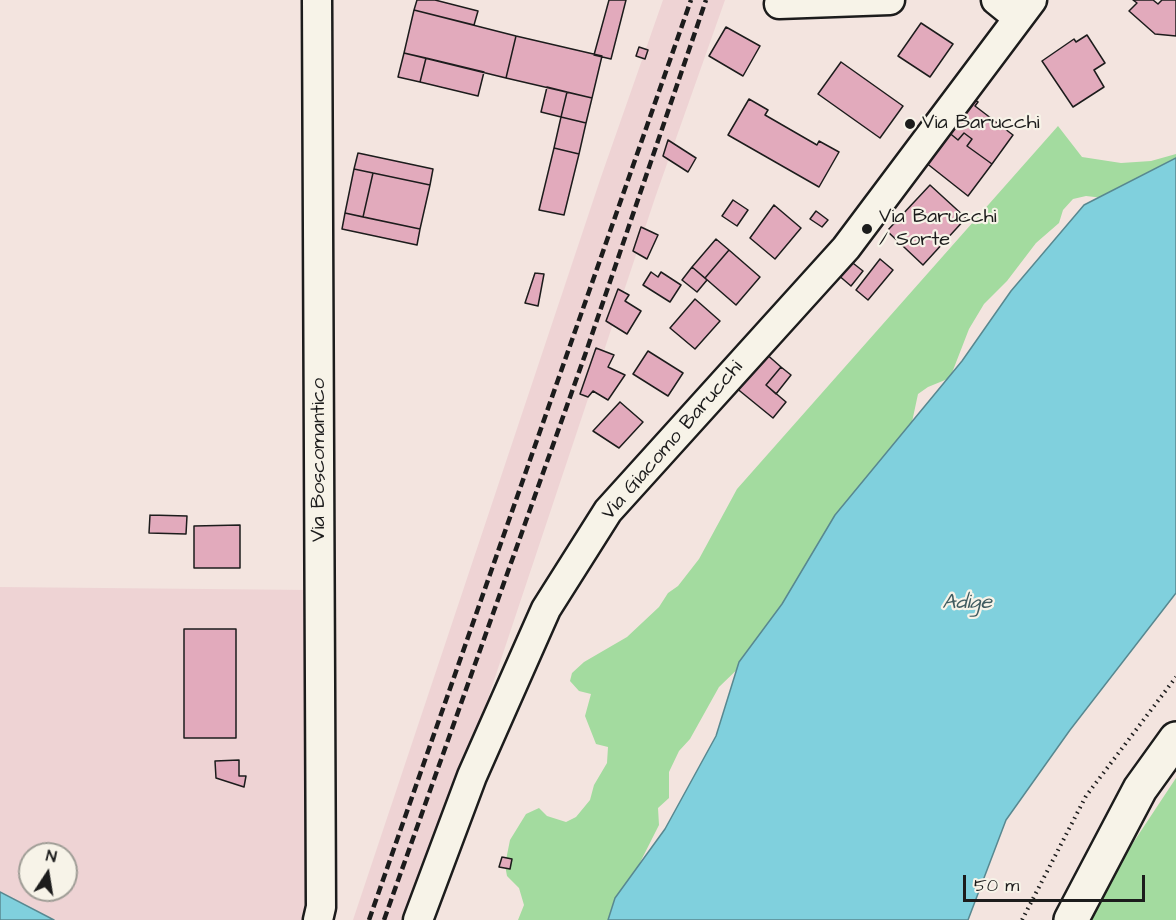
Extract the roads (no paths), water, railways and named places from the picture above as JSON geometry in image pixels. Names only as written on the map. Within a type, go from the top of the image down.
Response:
[{"type":"street","name":"Via Boscomantico","points":[[317,0],[321,895],[318,920]]},
{"type":"street","points":[[780,4],[890,0]]},
{"type":"street","name":"Via Giacomo Barucchi","points":[[418,920],[472,776],[546,609],[608,511],[846,248],[1015,6]]},
{"type":"street","points":[[1071,920],[1140,789],[1176,739]]},
{"type":"water","name":"Adige","points":[[1176,158],[1176,593],[1070,730],[1006,820],[968,920],[608,920],[615,898],[665,829],[716,736],[739,662],[782,604],[835,515],[962,361],[1011,291],[1084,205]]},
{"type":"water","points":[[0,892],[54,920],[0,920]]},
{"type":"railway","points":[[369,920],[691,0]]},
{"type":"railway","points":[[384,920],[585,355],[706,0]]},
{"type":"place","name":"Via Barucchi","points":[[910,124]]},
{"type":"place","name":"Via Barucchi / Sorte","points":[[867,229]]}]
